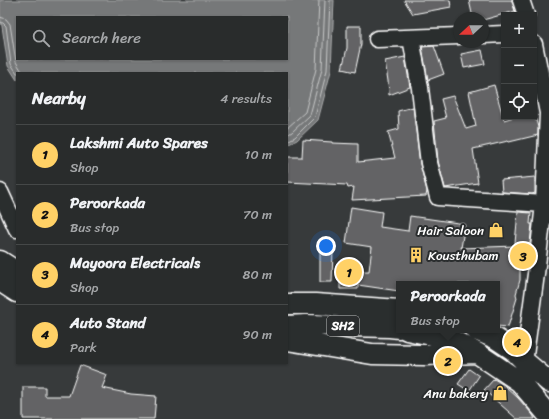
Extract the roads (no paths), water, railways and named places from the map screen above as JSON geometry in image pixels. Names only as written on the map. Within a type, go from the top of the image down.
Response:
[{"type":"main road","points":[[0,261],[16,271]]},
{"type":"main road","points":[[0,281],[16,291]]},
{"type":"main road","points":[[288,304],[316,304],[396,310]]},
{"type":"main road","name":"SH2","points":[[288,326],[390,326],[396,327]]},
{"type":"main road","points":[[421,333],[450,339],[477,353],[520,382],[549,416]]},
{"type":"main road","points":[[483,333],[495,338],[513,350],[549,382]]},
{"type":"main road","points":[[288,340],[372,354],[424,355],[477,353]]},
{"type":"street","points":[[521,0],[525,12]]},
{"type":"street","points":[[489,35],[501,34]]},
{"type":"street","points":[[377,39],[453,36]]},
{"type":"street","points":[[411,38],[420,88],[428,163],[438,197],[544,204]]},
{"type":"street","points":[[520,382],[536,274],[547,162],[548,112],[535,48]]},
{"type":"street","points":[[0,192],[16,227]]},
{"type":"water","points":[[0,0],[334,0],[331,71],[318,120],[297,140],[288,144],[288,72],[16,72],[16,78],[8,66],[0,13]]},
{"type":"place","name":"Hair Saloon","points":[[496,230]]},
{"type":"place","name":"Kousthubam","points":[[416,255]]},
{"type":"place","name":"Mayoora Electricals","points":[[523,256]]},
{"type":"place","name":"Lakshmi Auto Spares","points":[[349,272]]},
{"type":"place","name":"Auto Stand","points":[[517,342]]},
{"type":"place","name":"Peroorkada","points":[[448,361]]},
{"type":"place","name":"Anu bakery","points":[[500,393]]}]
